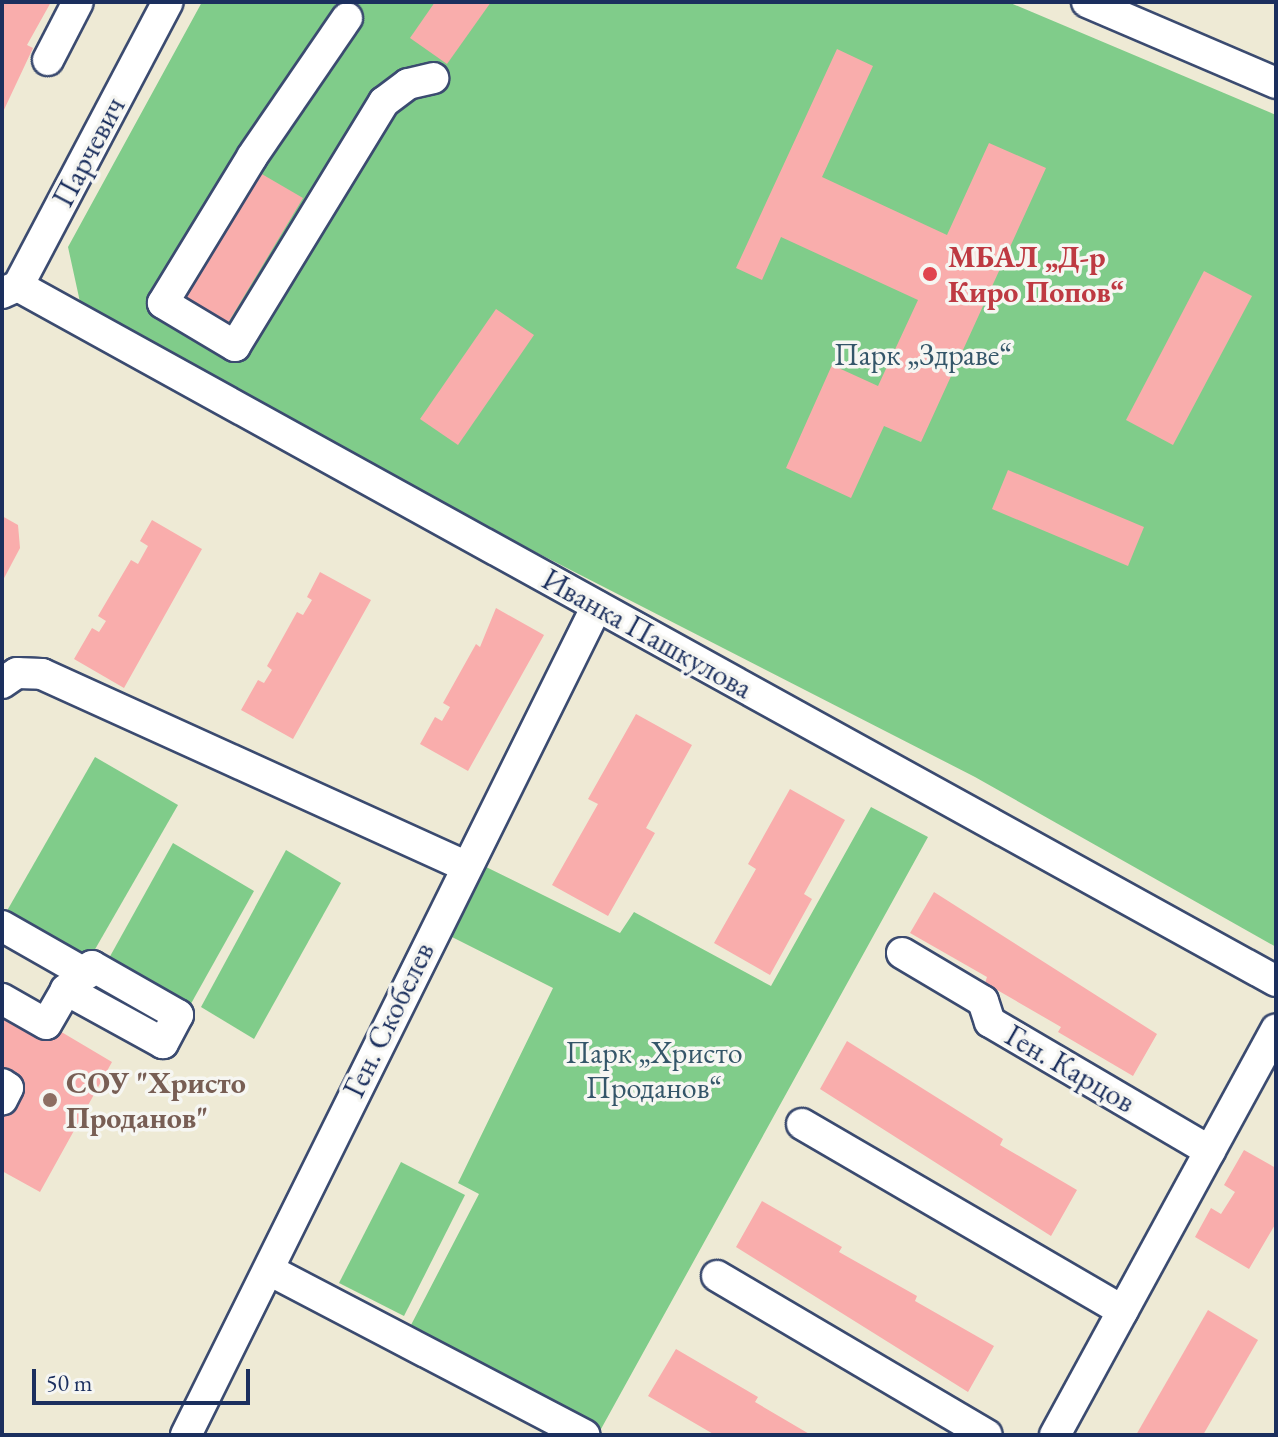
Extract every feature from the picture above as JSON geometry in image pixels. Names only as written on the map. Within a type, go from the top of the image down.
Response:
[{"type":"street","points":[[48,60],[78,2]]},
{"type":"street","name":"Парчевич","points":[[10,290],[168,2]]},
{"type":"street","points":[[1087,2],[1276,83]]},
{"type":"street","points":[[347,18],[252,157],[163,303],[235,346],[384,102],[408,84],[433,78]]},
{"type":"street","name":"Иванка Пашкулова","points":[[10,290],[597,606],[1276,981]]},
{"type":"street","name":"Ген. Скобелев","points":[[186,1435],[465,866],[597,606]]},
{"type":"street","points":[[2,683],[17,673],[42,674],[465,866]]},
{"type":"street","points":[[2,926],[86,974],[92,966],[178,1015],[163,1043],[66,990],[46,1024],[2,999]]},
{"type":"street","name":"Ген. Карцов","points":[[902,953],[983,1001],[990,1022],[1210,1151]]},
{"type":"street","points":[[1055,1435],[1276,1029]]},
{"type":"street","points":[[2,1084],[8,1088],[2,1100]]},
{"type":"street","points":[[802,1124],[1123,1311]]},
{"type":"street","points":[[269,1270],[585,1435]]},
{"type":"street","points":[[717,1276],[987,1435]]},
{"type":"green space","name":"Парк „Здраве“","points":[[202,2],[1008,2],[1276,115],[1276,947],[975,777],[516,542],[80,302],[68,247]]},
{"type":"green space","points":[[95,757],[178,805],[86,965],[4,916]]},
{"type":"green space","name":"Парк „Христо Проданов“","points":[[871,807],[928,837],[601,1429],[411,1325],[479,1194],[458,1183],[553,988],[448,935],[482,865],[620,933],[634,912],[771,986]]},
{"type":"green space","points":[[173,843],[254,891],[188,1009],[108,960]]},
{"type":"green space","points":[[286,850],[341,883],[254,1039],[201,1007]]},
{"type":"green space","points":[[401,1162],[465,1195],[404,1316],[339,1283]]},
{"type":"building","points":[[2,2],[51,2],[27,45],[33,48],[2,114]]},
{"type":"building","points":[[435,2],[491,2],[447,64],[410,38]]},
{"type":"building","name":"МБАЛ „Д-р Киро Попов“","points":[[837,49],[873,66],[822,177],[947,235],[989,143],[1046,168],[921,442],[884,426],[851,498],[786,468],[832,365],[878,386],[918,300],[781,237],[762,280],[736,268]]},
{"type":"building","points":[[260,173],[303,198],[228,323],[185,297]]},
{"type":"building","points":[[1204,271],[1252,296],[1173,445],[1126,420]]},
{"type":"building","points":[[496,309],[534,335],[458,445],[420,419]]},
{"type":"building","points":[[1008,470],[1144,527],[1128,566],[992,509]]},
{"type":"building","points":[[2,516],[18,525],[20,548],[2,582]]},
{"type":"building","points":[[152,520],[202,549],[124,688],[74,659],[92,628],[99,632],[106,621],[98,616],[131,560],[138,564],[148,546],[140,541]]},
{"type":"building","points":[[320,572],[371,600],[293,739],[241,710],[258,680],[264,683],[272,670],[267,666],[297,612],[303,615],[312,600],[307,597]]},
{"type":"building","points":[[496,608],[544,635],[468,771],[420,744],[435,717],[442,721],[450,707],[443,703],[476,644],[480,647]]},
{"type":"building","points":[[636,714],[692,745],[646,828],[655,833],[608,916],[552,885],[598,804],[588,799]]},
{"type":"building","points":[[790,789],[845,820],[804,894],[812,899],[770,975],[714,943],[756,869],[748,864]]},
{"type":"building","points":[[934,892],[1157,1034],[1133,1076],[1058,1032],[1061,1027],[985,983],[987,977],[910,933]]},
{"type":"building","name":"СОУ \"Христо Проданов\"","points":[[2,1017],[45,1041],[53,1027],[112,1062],[40,1192],[2,1171]]},
{"type":"building","points":[[847,1041],[1003,1139],[1000,1145],[1077,1190],[1051,1236],[820,1089]]},
{"type":"building","points":[[1244,1150],[1276,1168],[1276,1223],[1249,1269],[1195,1237],[1211,1208],[1221,1214],[1235,1192],[1224,1185]]},
{"type":"building","points":[[762,1201],[842,1247],[839,1252],[917,1296],[915,1301],[994,1346],[968,1392],[736,1247]]},
{"type":"building","points":[[1208,1310],[1258,1340],[1203,1435],[1136,1435]]},
{"type":"building","points":[[676,1349],[758,1397],[755,1402],[811,1435],[715,1435],[648,1396]]},
{"type":"place","name":"МБАЛ „Д-р Киро Попов“","points":[[930,274]]},
{"type":"place","name":"СОУ \"Христо Проданов\"","points":[[50,1100]]}]
